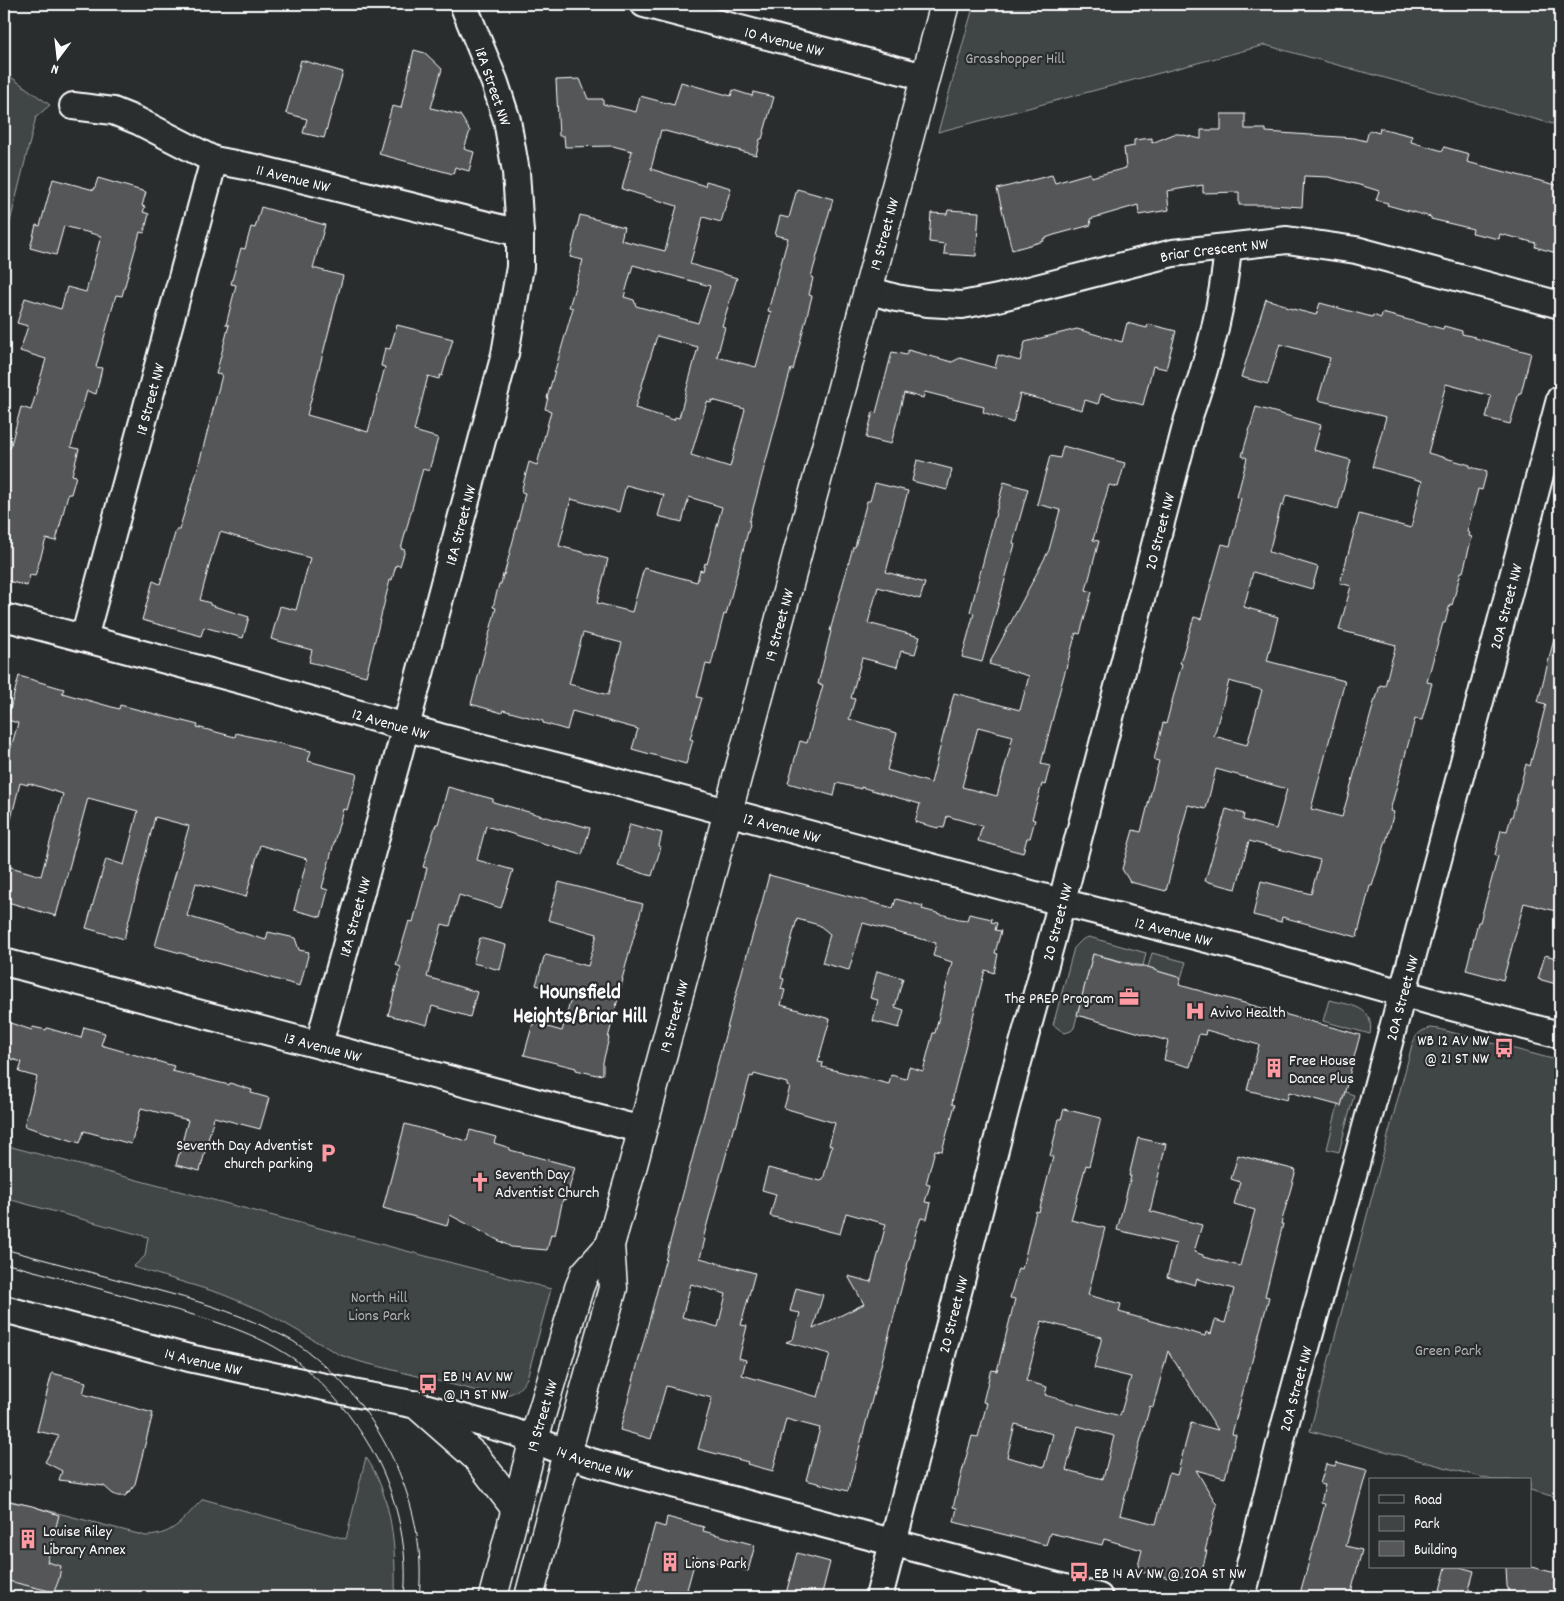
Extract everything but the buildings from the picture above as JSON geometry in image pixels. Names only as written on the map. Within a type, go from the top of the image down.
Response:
[{"type":"street","name":"18A Street NW","points":[[319,1044],[505,354],[520,267],[516,172],[507,120],[495,83],[463,4]]},
{"type":"street","name":"10 Avenue NW","points":[[644,4],[925,77]]},
{"type":"street","name":"19 Street NW","points":[[530,1597],[567,1452],[613,1288],[610,1244],[945,4]]},
{"type":"street","name":"11 Avenue NW","points":[[73,106],[113,111],[138,121],[214,160],[256,168],[520,233]]},
{"type":"street","name":"18 Street NW","points":[[84,638],[214,160]]},
{"type":"street","name":"Briar Crescent NW","points":[[868,290],[920,302],[962,304],[998,298],[1173,253],[1287,240],[1356,250],[1560,305]]},
{"type":"street","name":"20 Street NW","points":[[879,1597],[1013,1080],[1188,419],[1201,384],[1219,315],[1228,247]]},
{"type":"street","name":"20A Street NW","points":[[1242,1597],[1283,1432],[1560,399]]},
{"type":"street","name":"12 Avenue NW","points":[[4,617],[404,727],[568,768],[1560,1035]]},
{"type":"street","name":"13 Avenue NW","points":[[4,962],[642,1130]]},
{"type":"street","name":"19 Street NW","points":[[493,1597],[534,1439],[585,1273],[610,1244]]},
{"type":"street","name":"14 Avenue NW","points":[[4,1309],[181,1356],[417,1405],[514,1432],[588,1461],[1099,1597]]},
{"type":"street","points":[[417,1405],[476,1456],[516,1509]]},
{"type":"green space","name":"Grasshopper Hill","points":[[974,4],[1560,4],[1560,126],[1265,45],[938,132]]},
{"type":"green space","points":[[4,72],[50,105],[36,117],[5,242]]},
{"type":"green space","points":[[1089,937],[1146,953],[1143,966],[1093,954],[1074,1028],[1065,1033],[1053,1025],[1074,948],[1083,939]]},
{"type":"green space","points":[[1152,953],[1186,962],[1181,978],[1148,967]]},
{"type":"green space","points":[[1329,1000],[1359,1008],[1365,1012],[1371,1025],[1370,1034],[1323,1021]]},
{"type":"green space","name":"Green Park","points":[[1431,1028],[1439,1029],[1560,1061],[1560,1498],[1532,1491],[1532,1478],[1485,1478],[1310,1431],[1412,1045],[1415,1038],[1424,1030]]},
{"type":"green space","points":[[1345,1092],[1354,1095],[1339,1152],[1327,1149],[1338,1105],[1341,1105]]},
{"type":"green space","name":"North Hill Lions Park","points":[[4,1145],[551,1289],[527,1378],[514,1392],[505,1395],[494,1395],[361,1362],[340,1355],[263,1311],[219,1293],[133,1267],[145,1256],[148,1237],[4,1198]]},
{"type":"green space","points":[[366,1457],[382,1490],[391,1525],[395,1561],[395,1597],[4,1597],[4,1499],[146,1536],[156,1535],[172,1529],[203,1499],[346,1539]]},
{"type":"tram line","points":[[4,1249],[168,1293],[228,1312],[286,1337],[315,1357],[341,1381],[364,1409],[383,1439],[399,1472],[411,1506],[418,1542],[420,1560],[419,1597]]},
{"type":"tram line","points":[[4,1263],[223,1324],[275,1347],[298,1362],[320,1382],[348,1414],[364,1436],[378,1461],[391,1493],[400,1528],[405,1563],[404,1597]]},
{"type":"place","name":"The PREP Program","points":[[1129,997]]},
{"type":"place","name":"Avivo Health","points":[[1195,1011]]},
{"type":"place","name":"WB 12 AV NW @ 21 ST NW","points":[[1504,1048]]},
{"type":"place","name":"Free House Dance Plus","points":[[1274,1068]]},
{"type":"place","name":"Seventh Day Adventist church parking","points":[[328,1153]]},
{"type":"place","name":"Seventh Day Adventist Church","points":[[480,1182]]},
{"type":"place","name":"EB 14 AV NW @ 19 ST NW","points":[[428,1384]]},
{"type":"place","name":"Louise Riley Library Annex","points":[[28,1539]]},
{"type":"place","name":"Lions Park","points":[[670,1562]]},
{"type":"place","name":"EB 14 AV NW @ 20A ST NW","points":[[1079,1572]]},
{"type":"district","name":"Hounsfield Heights/Briar Hill","points":[[580,1003]]}]
